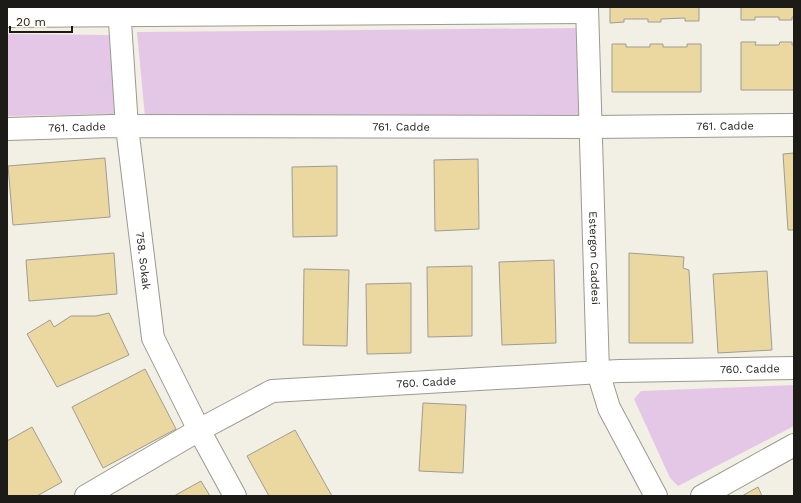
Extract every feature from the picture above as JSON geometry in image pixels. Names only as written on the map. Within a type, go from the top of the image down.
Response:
[{"type":"street","points":[[7,16],[120,11],[587,10]]},
{"type":"street","name":"Estergon Caddesi","points":[[587,10],[598,372],[609,408],[656,496]]},
{"type":"street","name":"758. Sokak","points":[[120,11],[127,127],[153,338],[199,430],[235,496]]},
{"type":"street","name":"761. Cadde","points":[[7,129],[127,127],[591,127],[794,125]]},
{"type":"street","name":"760. Cadde","points":[[86,496],[199,430],[272,391],[598,372],[794,368]]},
{"type":"street","points":[[702,496],[794,445]]},
{"type":"shaded area","points":[[579,28],[582,115],[145,117],[137,32]]},
{"type":"shaded area","points":[[7,34],[109,35],[116,114],[7,116]]},
{"type":"shaded area","points":[[794,385],[794,426],[678,486],[670,478],[634,399],[641,391]]},
{"type":"building","points":[[610,7],[699,7],[699,21],[685,21],[685,18],[661,19],[661,22],[648,22],[648,19],[624,19],[624,22],[610,23]]},
{"type":"building","points":[[741,7],[794,7],[794,17],[792,17],[792,20],[779,20],[779,17],[755,17],[755,20],[741,20]]},
{"type":"building","points":[[741,42],[756,42],[755,45],[779,45],[780,42],[792,42],[792,45],[794,45],[794,90],[741,90]]},
{"type":"building","points":[[612,44],[626,44],[626,47],[650,47],[650,44],[663,44],[663,47],[687,47],[687,44],[701,44],[701,92],[612,92]]},
{"type":"building","points":[[794,153],[794,230],[788,230],[783,154]]},
{"type":"building","points":[[105,158],[110,217],[13,225],[8,166]]},
{"type":"building","points":[[478,159],[479,229],[435,231],[434,160]]},
{"type":"building","points":[[337,166],[337,236],[293,237],[292,167]]},
{"type":"building","points":[[114,253],[117,294],[29,301],[26,260]]},
{"type":"building","points":[[629,253],[684,257],[683,268],[689,270],[693,343],[629,343]]},
{"type":"building","points":[[554,260],[556,343],[502,345],[499,262]]},
{"type":"building","points":[[472,266],[472,336],[428,337],[427,267]]},
{"type":"building","points":[[304,269],[349,270],[347,346],[303,345]]},
{"type":"building","points":[[767,271],[772,350],[718,353],[713,274]]},
{"type":"building","points":[[411,283],[411,353],[367,354],[366,284]]},
{"type":"building","points":[[109,313],[129,355],[57,387],[27,334],[50,320],[54,327],[71,316],[96,316]]},
{"type":"building","points":[[145,369],[176,429],[103,468],[72,407]]},
{"type":"building","points":[[423,403],[466,405],[463,473],[419,471]]},
{"type":"building","points":[[32,427],[62,482],[37,496],[7,496],[7,441]]},
{"type":"building","points":[[295,430],[332,496],[269,496],[247,456]]},
{"type":"building","points":[[201,481],[210,496],[174,496]]},
{"type":"building","points":[[758,487],[762,496],[742,496]]}]
